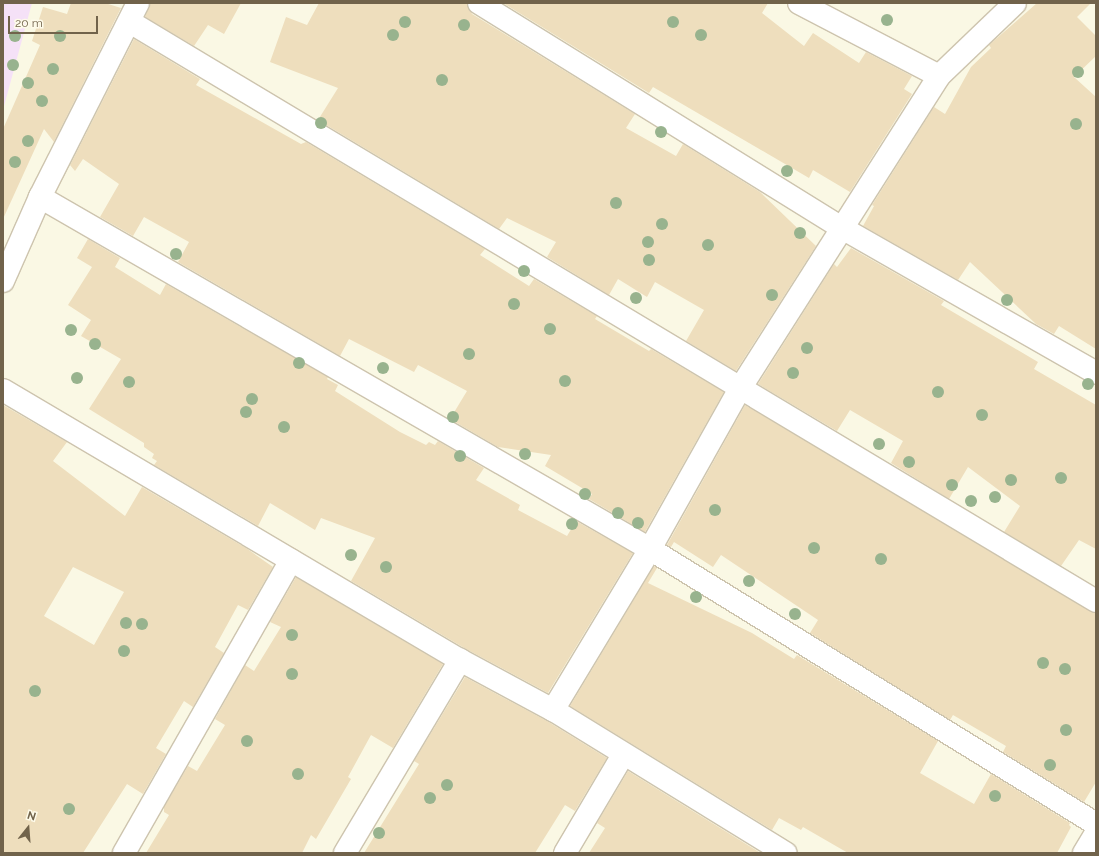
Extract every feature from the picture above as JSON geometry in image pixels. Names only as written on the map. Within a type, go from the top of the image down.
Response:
[{"type":"street","points":[[479,3],[842,228],[1096,373]]},
{"type":"street","points":[[799,3],[939,76]]},
{"type":"street","points":[[553,710],[650,548],[740,387],[939,76],[1015,3]]},
{"type":"street","points":[[3,281],[40,197],[134,13],[247,94],[740,387],[1096,601]]},
{"type":"street","points":[[40,197],[650,548],[1096,824]]},
{"type":"street","points":[[3,390],[460,660],[553,710],[623,755],[784,853]]},
{"type":"street","points":[[124,853],[291,560]]},
{"type":"street","points":[[345,853],[460,660]]},
{"type":"street","points":[[565,853],[623,755]]},
{"type":"street","points":[[1084,853],[1096,833]]},
{"type":"shaded area","points":[[3,3],[32,3],[3,110]]},
{"type":"building","points":[[71,3],[105,3],[121,8],[54,142],[44,129],[3,219],[3,129],[40,45],[32,41],[43,7],[67,14]]},
{"type":"building","points":[[150,3],[241,3],[224,34],[208,25],[194,46],[145,17]]},
{"type":"building","points":[[319,3],[467,3],[472,14],[635,114],[626,128],[676,156],[683,144],[760,192],[816,246],[736,371],[686,341],[704,310],[655,282],[647,297],[618,279],[609,295],[547,257],[556,242],[507,218],[499,229],[318,120],[338,88],[270,62],[286,17],[307,25]]},
{"type":"building","points":[[503,3],[768,3],[762,13],[804,46],[813,33],[859,63],[866,52],[912,76],[904,89],[912,94],[850,192],[813,170],[809,178],[653,87],[649,93]]},
{"type":"building","points":[[1037,3],[1091,3],[1077,17],[1096,36],[1096,56],[1074,77],[1096,97],[1096,349],[1059,326],[1054,334],[1036,324],[970,262],[958,280],[863,226],[874,206],[872,205],[934,107],[945,114],[971,67],[991,48],[989,45]]},
{"type":"building","points":[[134,39],[200,79],[196,85],[301,144],[306,142],[485,249],[480,255],[529,286],[534,279],[597,316],[595,319],[649,351],[651,349],[724,392],[645,532],[589,499],[592,494],[545,466],[551,455],[498,447],[450,419],[467,391],[418,365],[414,372],[349,339],[340,356],[178,262],[189,242],[144,217],[133,236],[100,217],[119,184],[83,159],[75,171],[70,165]]},
{"type":"building","points":[[88,239],[120,258],[115,267],[160,295],[166,284],[328,377],[327,379],[338,385],[335,391],[400,432],[426,445],[429,442],[435,445],[438,441],[484,468],[476,480],[520,505],[518,510],[567,536],[576,521],[633,553],[548,693],[466,649],[351,581],[375,538],[321,518],[315,530],[270,503],[258,526],[154,465],[157,461],[152,458],[154,454],[144,447],[144,443],[89,409],[121,359],[81,336],[91,320],[68,305],[92,267],[77,258]]},
{"type":"building","points":[[851,248],[944,301],[941,305],[1038,362],[1034,369],[1096,405],[1096,549],[1079,540],[1061,566],[1004,532],[1020,506],[968,467],[949,499],[891,463],[903,441],[850,410],[837,431],[758,384],[834,264],[837,267]]},
{"type":"building","points":[[3,405],[67,442],[53,461],[125,516],[142,487],[246,548],[273,567],[248,610],[238,605],[215,647],[224,653],[193,707],[184,701],[156,748],[166,754],[143,794],[127,784],[83,853],[3,853]],"holes":[[[73,567],[124,592],[94,645],[44,616]]]},
{"type":"building","points":[[745,405],[1096,613],[1096,782],[1084,802],[1003,752],[1006,746],[953,715],[950,720],[810,633],[818,620],[721,555],[713,567],[674,542],[671,547],[667,545]]},
{"type":"building","points":[[654,566],[657,568],[648,583],[752,633],[794,659],[797,655],[938,741],[920,773],[974,804],[991,774],[1070,823],[1069,825],[1071,827],[1057,853],[848,853],[803,827],[801,830],[779,818],[772,830],[570,706]]},
{"type":"building","points":[[296,577],[443,664],[393,748],[371,735],[348,777],[351,779],[316,839],[311,835],[302,853],[146,853],[169,815],[164,812],[164,807],[188,766],[197,771],[225,725],[215,719],[245,665],[254,671],[281,627],[270,622]]},
{"type":"building","points":[[465,677],[547,721],[607,758],[575,811],[565,805],[535,853],[364,853],[419,764],[414,761]]},
{"type":"building","points":[[628,771],[759,853],[589,853],[605,828],[597,823]]}]
